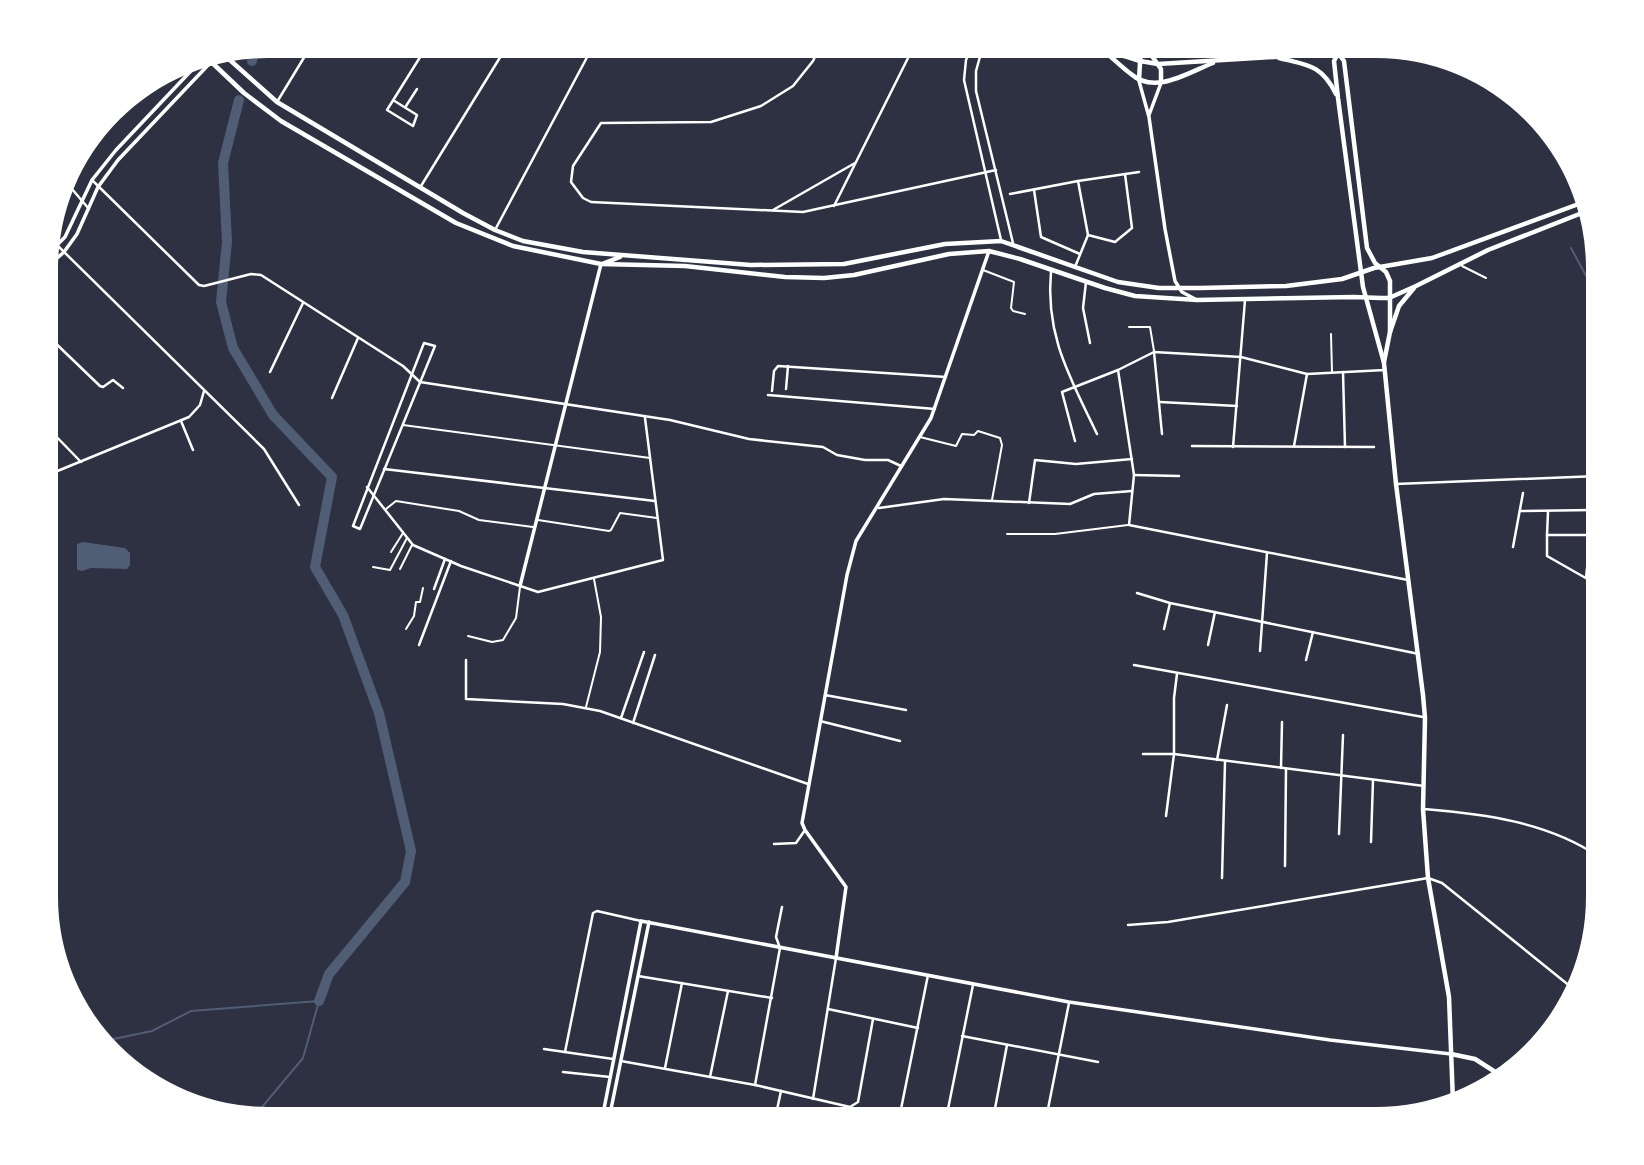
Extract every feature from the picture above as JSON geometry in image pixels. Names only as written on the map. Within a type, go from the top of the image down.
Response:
[{"type":"main road","points":[[1113,58],[1139,80],[1154,85],[1217,62]]},
{"type":"main road","points":[[1129,58],[1158,64],[1253,58]]},
{"type":"main road","points":[[1139,80],[1140,58]]},
{"type":"main road","points":[[1153,58],[1163,76],[1161,83]]},
{"type":"main road","points":[[1279,58],[1309,65],[1321,71],[1329,79],[1338,98]]},
{"type":"main road","points":[[1336,58],[1338,98],[1362,273],[1385,370],[1396,484],[1419,654],[1425,718],[1423,809],[1429,878],[1448,985],[1453,1093]]},
{"type":"main road","points":[[1342,58],[1367,248],[1390,281],[1391,332]]},
{"type":"main road","points":[[231,61],[277,102],[419,188],[495,230],[523,241],[603,254],[785,265],[842,264],[945,244],[1001,241],[1128,284],[1178,288],[1308,284],[1432,258],[1576,205]]},
{"type":"main road","points":[[214,65],[244,93],[281,121],[456,223],[513,246],[601,264],[685,266],[785,278],[843,276],[949,254],[989,251],[1135,296],[1197,300],[1389,298],[1458,264],[1579,214]]},
{"type":"main road","points":[[601,264],[603,254]]},
{"type":"main road","points":[[601,264],[628,256]]},
{"type":"main road","points":[[842,264],[843,276]]},
{"type":"main road","points":[[785,265],[785,278]]},
{"type":"main road","points":[[1384,363],[1399,306],[1416,286]]},
{"type":"main road","points":[[1451,1054],[1475,1059],[1494,1071]]},
{"type":"street","points":[[277,102],[304,58]]},
{"type":"street","points":[[393,100],[417,115],[412,125],[388,112],[393,100],[419,58]]},
{"type":"street","points":[[419,188],[500,58]]},
{"type":"street","points":[[495,230],[588,58]]},
{"type":"street","points":[[814,58],[793,86],[761,106],[711,122],[601,123],[571,171],[571,182],[576,191],[591,202],[803,212],[996,170]]},
{"type":"street","points":[[834,207],[908,58]]},
{"type":"street","points":[[967,58],[964,80],[1001,241]]},
{"type":"street","points":[[980,58],[976,71],[976,91],[1013,243]]},
{"type":"street","points":[[59,257],[77,234],[98,187],[118,160],[206,68]]},
{"type":"street","points":[[60,243],[71,227],[92,180],[116,150],[189,73]]},
{"type":"street","points":[[1139,80],[1149,117],[1164,229],[1178,288],[1197,300]]},
{"type":"street","points":[[1149,117],[1161,83]]},
{"type":"street","points":[[405,107],[417,89]]},
{"type":"street","points":[[172,92],[177,97]]},
{"type":"street","points":[[161,103],[167,108]]},
{"type":"street","points":[[771,211],[858,161]]},
{"type":"street","points":[[1010,194],[1139,172]]},
{"type":"street","points":[[1088,235],[1115,242],[1132,228],[1125,174]]},
{"type":"street","points":[[92,180],[199,285],[256,275],[402,366],[419,383],[645,416],[749,439],[823,447],[837,455],[865,460],[888,460],[902,466]]},
{"type":"street","points":[[1075,267],[1088,235],[1078,181]]},
{"type":"street","points":[[1034,190],[1041,237],[1079,255]]},
{"type":"street","points":[[73,191],[89,209]]},
{"type":"street","points":[[59,247],[264,449],[299,505]]},
{"type":"street","points":[[813,1099],[846,887],[802,823],[847,575],[856,541],[935,409],[989,251]]},
{"type":"street","points":[[520,586],[601,264]]},
{"type":"street","points":[[1052,269],[1049,297],[1054,335],[1097,434]]},
{"type":"street","points":[[1086,282],[1083,308],[1090,342]]},
{"type":"street","points":[[1233,447],[1245,300]]},
{"type":"street","points":[[270,372],[303,303]]},
{"type":"street","points":[[332,398],[358,338]]},
{"type":"street","points":[[424,343],[435,345],[419,383],[360,529],[353,526],[424,343]]},
{"type":"street","points":[[58,346],[100,386],[103,387],[113,380],[123,388]]},
{"type":"street","points":[[1075,441],[1062,392],[1118,370],[1154,352],[1241,357],[1307,374],[1385,370]]},
{"type":"street","points":[[1154,352],[1162,434]]},
{"type":"street","points":[[772,391],[775,368],[788,366],[946,377]]},
{"type":"street","points":[[786,389],[788,366]]},
{"type":"street","points":[[1118,370],[1134,475],[1129,525],[1408,580]]},
{"type":"street","points":[[1343,372],[1345,447]]},
{"type":"street","points":[[1294,447],[1307,374]]},
{"type":"street","points":[[58,471],[189,417],[201,405],[204,391]]},
{"type":"street","points":[[768,395],[935,409]]},
{"type":"street","points":[[1158,402],[1237,406]]},
{"type":"street","points":[[368,487],[413,545],[445,559],[538,592],[594,578],[663,559],[645,416]]},
{"type":"street","points":[[181,421],[193,450]]},
{"type":"street","points":[[58,438],[81,462]]},
{"type":"street","points":[[1192,446],[1374,447]]},
{"type":"street","points":[[1029,503],[1034,460],[1076,464],[1132,459]]},
{"type":"street","points":[[384,469],[655,501]]},
{"type":"street","points":[[1134,475],[1179,476]]},
{"type":"street","points":[[1396,484],[1586,476]]},
{"type":"street","points":[[878,508],[944,499],[1070,504],[1094,494],[1132,491]]},
{"type":"street","points":[[1513,547],[1523,493]]},
{"type":"street","points":[[1520,511],[1586,510]]},
{"type":"street","points":[[1548,511],[1548,556],[1586,578]]},
{"type":"street","points":[[1547,535],[1586,535]]},
{"type":"street","points":[[1260,651],[1267,552]]},
{"type":"street","points":[[434,589],[445,559]]},
{"type":"street","points":[[419,645],[451,561]]},
{"type":"street","points":[[1137,593],[1170,603],[1419,654]]},
{"type":"street","points":[[1164,629],[1170,603]]},
{"type":"street","points":[[1209,645],[1215,612]]},
{"type":"street","points":[[1306,660],[1313,632]]},
{"type":"street","points":[[621,718],[644,652]]},
{"type":"street","points":[[633,723],[655,655]]},
{"type":"street","points":[[466,660],[466,699],[563,704],[586,708],[808,784]]},
{"type":"street","points":[[1134,665],[1425,718]]},
{"type":"street","points":[[1166,816],[1174,754],[1177,674]]},
{"type":"street","points":[[825,695],[906,710]]},
{"type":"street","points":[[1217,760],[1227,705]]},
{"type":"street","points":[[820,720],[900,741]]},
{"type":"street","points":[[1280,769],[1282,722]]},
{"type":"street","points":[[1339,834],[1343,735]]},
{"type":"street","points":[[1143,754],[1174,754],[1424,786]]},
{"type":"street","points":[[1222,878],[1225,761]]},
{"type":"street","points":[[1285,866],[1286,769]]},
{"type":"street","points":[[1371,842],[1373,780]]},
{"type":"street","points":[[1423,809],[1507,819],[1573,841],[1586,849]]},
{"type":"street","points":[[774,844],[792,844],[800,839],[805,830]]},
{"type":"street","points":[[1128,925],[1168,922],[1429,878],[1442,883],[1567,984]]},
{"type":"street","points":[[755,1085],[780,948],[776,937],[782,907]]},
{"type":"street","points":[[565,1052],[594,911],[1069,1002],[1310,1037],[1451,1054]]},
{"type":"street","points":[[604,1107],[641,921]]},
{"type":"street","points":[[612,1107],[649,922]]},
{"type":"street","points":[[902,1107],[928,975]]},
{"type":"street","points":[[638,976],[772,998]]},
{"type":"street","points":[[665,1068],[682,983]]},
{"type":"street","points":[[948,1107],[973,984]]},
{"type":"street","points":[[709,1078],[728,991]]},
{"type":"street","points":[[1048,1107],[1069,1002]]},
{"type":"street","points":[[828,1009],[918,1028]]},
{"type":"street","points":[[622,1013],[629,1015]]},
{"type":"street","points":[[621,1061],[755,1085],[850,1107],[858,1102],[873,1019]]},
{"type":"street","points":[[962,1036],[1098,1062]]},
{"type":"street","points":[[995,1107],[1007,1045]]},
{"type":"street","points":[[544,1049],[613,1059]]},
{"type":"street","points":[[563,1072],[610,1077]]},
{"type":"street","points":[[778,1107],[781,1091]]},
{"type":"lane","points":[[1458,264],[1486,278]]},
{"type":"lane","points":[[983,270],[1014,282],[1012,308],[1013,311],[1024,314]]},
{"type":"lane","points":[[1129,327],[1150,327],[1154,352]]},
{"type":"lane","points":[[1331,334],[1332,372]]},
{"type":"lane","points":[[402,425],[650,458]]},
{"type":"lane","points":[[920,437],[956,446],[962,433],[974,435],[978,430],[1000,438],[1002,445],[992,501]]},
{"type":"lane","points":[[385,510],[396,501],[459,511],[479,520],[533,527]]},
{"type":"lane","points":[[535,520],[608,531],[612,529],[620,513],[658,518]]},
{"type":"lane","points":[[1007,534],[1055,534],[1129,525]]},
{"type":"lane","points":[[391,552],[403,533]]},
{"type":"lane","points":[[373,567],[390,570],[407,538]]},
{"type":"lane","points":[[400,569],[413,545]]},
{"type":"lane","points":[[586,708],[600,652],[601,617],[594,578]]},
{"type":"lane","points":[[468,636],[492,642],[503,640],[516,618],[520,586]]},
{"type":"lane","points":[[406,629],[424,588]]},
{"type":"water","points":[[83,542],[125,548],[130,553],[130,565],[127,569],[77,570],[77,544]]},
{"type":"waterway","points":[[239,100],[223,163],[227,242],[221,302],[233,348],[273,415],[332,477],[315,567],[343,615],[379,713],[411,851],[405,882],[329,974],[319,1001]]},
{"type":"waterway","points":[[1571,248],[1586,276]]},
{"type":"waterway","points":[[113,1039],[152,1031],[191,1011],[319,1001],[303,1058],[262,1107]]}]
